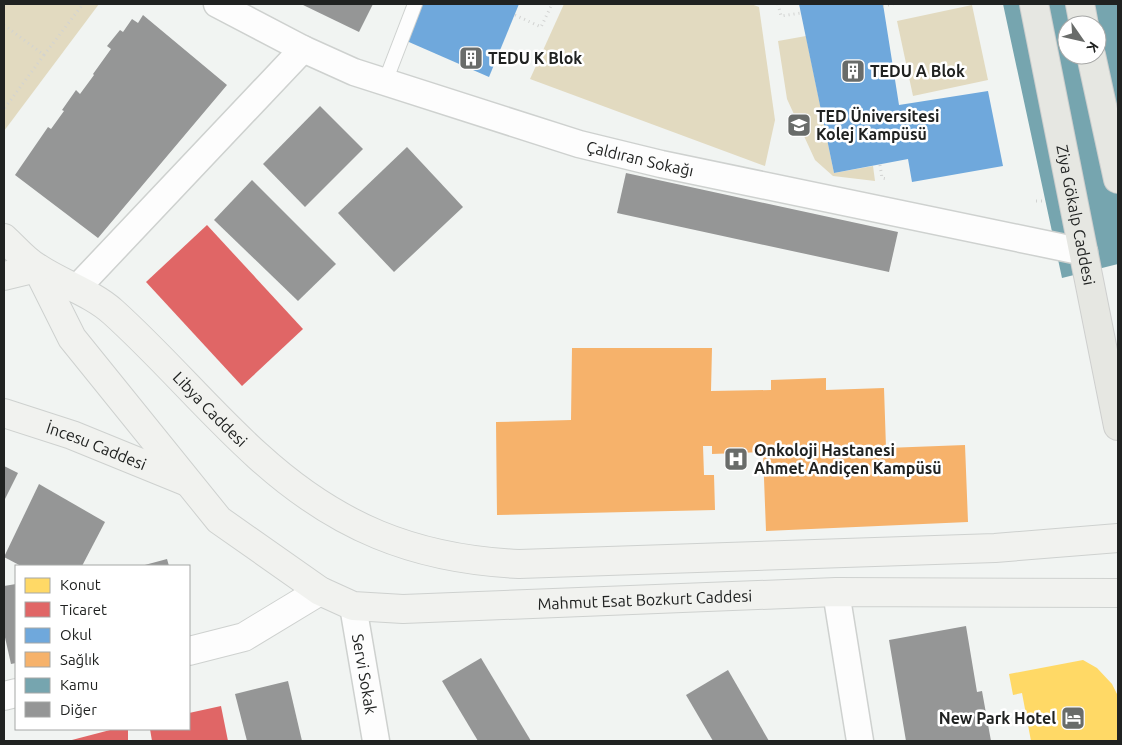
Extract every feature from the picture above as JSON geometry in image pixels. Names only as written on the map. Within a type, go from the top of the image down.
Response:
[{"type":"main road","name":"Ziya Gökalp Caddesi","points":[[1034,4],[1118,426]]},
{"type":"main road","points":[[1093,65],[1118,179]]},
{"type":"main road","name":"Libya Caddesi","points":[[4,238],[37,268],[112,311],[259,457],[333,513],[392,541],[455,559],[518,564],[995,548],[1118,538]]},
{"type":"main road","name":"Libya Caddesi","points":[[37,268],[72,338],[218,520],[320,591]]},
{"type":"main road","points":[[4,276],[37,268]]},
{"type":"main road","name":"İncesu Caddesi","points":[[4,413],[72,435],[188,482]]},
{"type":"main road","name":"Mahmut Esat Bozkurt Caddesi","points":[[320,591],[353,606],[402,609],[836,592],[1118,593]]},
{"type":"street","name":"Çaldıran Sokağı","points":[[220,5],[303,49],[354,72],[579,144],[643,160],[1084,252]]},
{"type":"street","points":[[76,289],[303,49]]},
{"type":"street","points":[[190,650],[244,637],[320,591]]},
{"type":"street","points":[[836,592],[860,741]]},
{"type":"street","name":"Servi Sokak","points":[[353,606],[376,741]]},
{"type":"lane","points":[[385,82],[415,4]]},
{"type":"path","points":[[4,109],[83,4]]},
{"type":"path","points":[[515,15],[541,27],[552,4]]},
{"type":"path","points":[[778,4],[781,16],[801,13]]},
{"type":"path","points":[[883,6],[893,4]]},
{"type":"path","points":[[4,25],[44,55]]},
{"type":"shaded area","points":[[4,4],[99,4],[4,131]]},
{"type":"shaded area","points":[[564,4],[751,4],[759,7],[775,120],[765,166],[530,79]]},
{"type":"shaded area","points":[[972,5],[988,80],[913,96],[897,21]]},
{"type":"shaded area","points":[[806,36],[834,173],[873,166],[875,181],[833,176],[815,160],[787,99],[778,41]]},
{"type":"building: Konut","name":"New Park Hotel","points":[[1083,660],[1097,668],[1112,684],[1118,696],[1118,741],[1031,741],[1022,693],[1013,695],[1009,674]]},
{"type":"building: Ticaret","points":[[207,225],[303,329],[242,386],[146,282]]},
{"type":"building: Ticaret","points":[[221,706],[228,741],[152,741],[150,730],[190,730],[190,713]]},
{"type":"building: Ticaret","points":[[110,730],[128,730],[128,741],[68,741]]},
{"type":"building: Okul","name":"TEDU K Blok","points":[[416,4],[519,4],[489,77],[402,39]]},
{"type":"building: Okul","name":"TEDU A Blok","points":[[799,4],[883,4],[899,105],[988,91],[1003,166],[912,182],[908,159],[834,173]]},
{"type":"building: Sağlık","points":[[572,348],[712,348],[711,391],[771,390],[771,380],[826,378],[826,390],[884,388],[886,448],[965,445],[968,522],[766,531],[763,452],[712,454],[712,446],[703,446],[704,475],[714,475],[715,510],[497,515],[496,422],[571,420]]},
{"type":"building: Kamu","points":[[1003,4],[1118,4],[1118,264],[1062,278]]},
{"type":"building: Diğer","points":[[301,4],[373,4],[359,32]]},
{"type":"building: Diğer","points":[[143,15],[227,85],[98,238],[15,175],[48,127],[51,129],[64,111],[62,110],[76,90],[80,94],[94,75],[111,49],[107,46],[120,30],[123,32],[132,19],[138,23]]},
{"type":"building: Diğer","points":[[320,106],[363,149],[305,207],[263,164]]},
{"type":"building: Diğer","points":[[407,147],[463,207],[394,272],[338,213]]},
{"type":"building: Diğer","points":[[626,173],[898,232],[889,272],[617,213]]},
{"type":"building: Diğer","points":[[252,180],[336,264],[298,301],[214,220]]},
{"type":"building: Diğer","points":[[4,466],[18,473],[4,501]]},
{"type":"building: Diğer","points":[[39,484],[105,522],[83,565],[19,565],[4,557]]},
{"type":"building: Diğer","points":[[167,559],[169,565],[145,565]]},
{"type":"building: Diğer","points":[[15,584],[15,663],[11,664],[4,633],[4,586]]},
{"type":"building: Diğer","points":[[966,626],[977,692],[982,691],[991,741],[906,741],[889,640]]},
{"type":"building: Diğer","points":[[481,658],[531,741],[478,741],[442,681]]},
{"type":"building: Diğer","points":[[728,670],[769,741],[713,741],[686,695]]},
{"type":"building: Diğer","points":[[288,681],[302,741],[247,741],[235,694]]},
{"type":"place","name":"TEDU K Blok","points":[[471,58]]},
{"type":"place","name":"TEDU A Blok","points":[[853,71]]},
{"type":"place","name":"TED Üniversitesi Kolej Kampüsü","points":[[799,125]]},
{"type":"place","name":"Onkoloji Hastanesi Ahmet Andiçen Kampüsü","points":[[736,459]]},
{"type":"place","name":"New Park Hotel","points":[[1073,718]]}]
